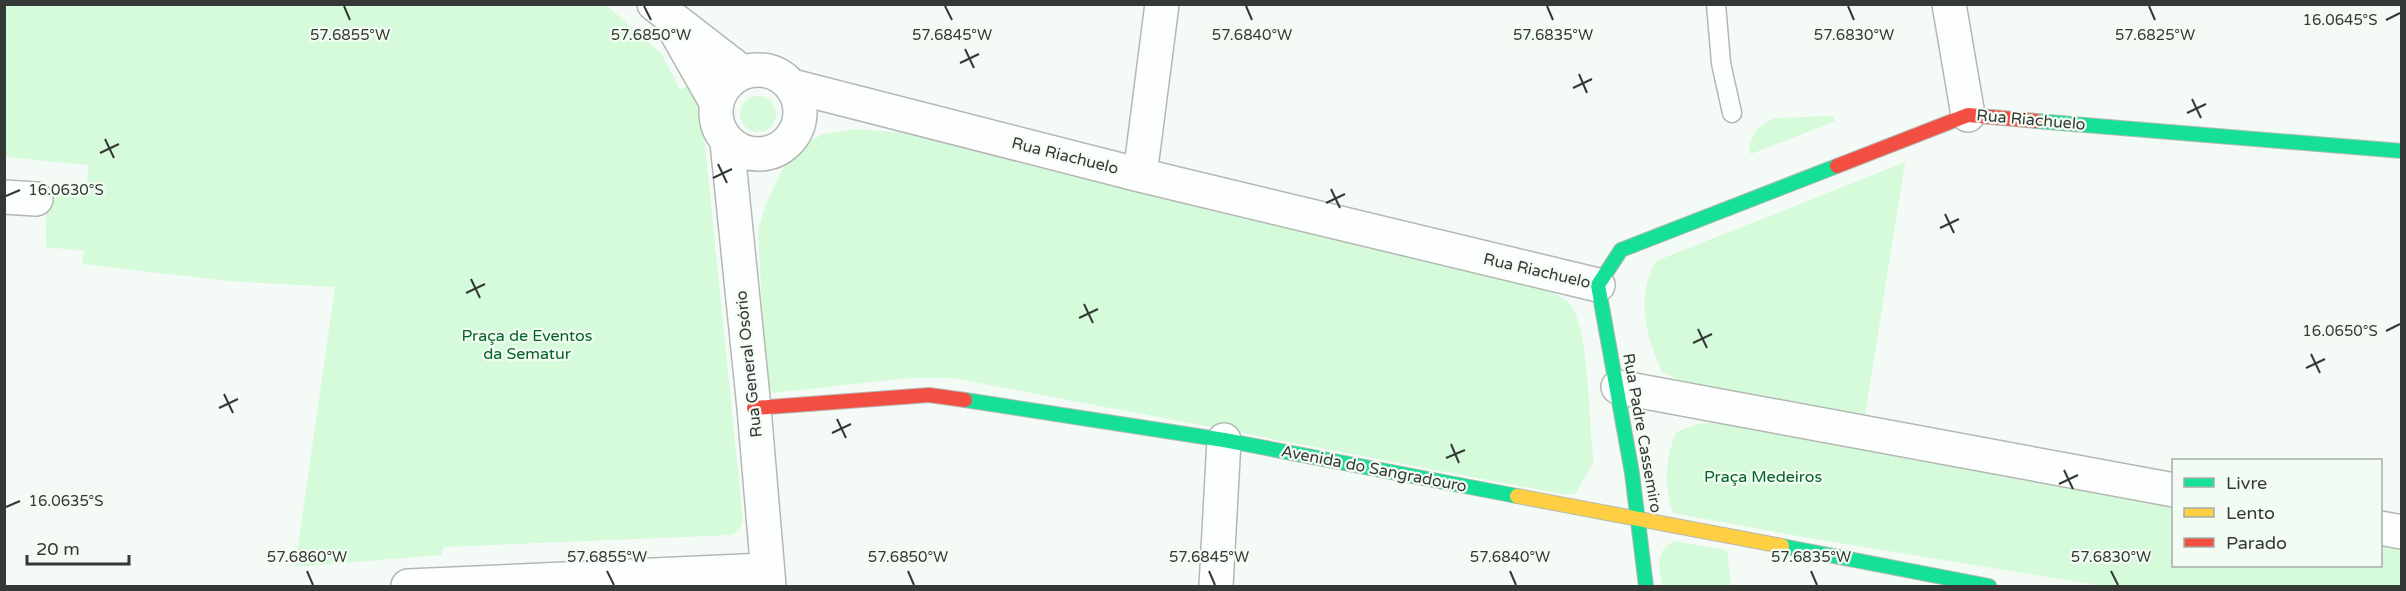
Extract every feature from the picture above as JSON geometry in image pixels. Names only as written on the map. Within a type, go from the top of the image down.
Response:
[{"type":"street","points":[[1140,175],[1162,4]]},
{"type":"street","points":[[1949,4],[1968,114]]},
{"type":"street","points":[[661,10],[742,72]]},
{"type":"street","points":[[661,10],[716,102]]},
{"type":"street","points":[[756,69],[770,70],[782,76],[792,86],[798,98],[800,112],[798,126],[791,138],[780,148],[767,153],[740,148],[719,130],[715,116],[716,102],[721,89],[730,79],[742,72],[756,69]]},
{"type":"street","name":"Rua Riachuelo","points":[[792,86],[1140,175],[1598,285],[1621,250],[1968,114],[2402,151]]},
{"type":"street","points":[[798,126],[865,106]]},
{"type":"street","name":"Rua General Osório","points":[[740,148],[739,256],[768,578]]},
{"type":"street","name":"Rua Padre Cassemiro","points":[[1598,285],[1640,519],[1646,586]]},
{"type":"street","points":[[1618,387],[2172,490]]},
{"type":"street","name":"Avenida do Sangradouro","points":[[754,408],[928,394],[1224,441],[1989,586]]},
{"type":"street","points":[[1216,586],[1224,441]]},
{"type":"street","points":[[2382,528],[2402,532]]},
{"type":"street","points":[[408,586],[768,578]]},
{"type":"lane","points":[[1716,4],[1721,63],[1732,113]]},
{"type":"green space","name":"Praça de Eventos da Sematur","points":[[4,5],[606,5],[661,53],[680,90],[692,82],[701,106],[743,520],[740,529],[732,535],[444,547],[441,555],[295,567],[335,287],[229,281],[82,264],[84,251],[46,247],[46,199],[86,191],[89,165],[5,157]]},
{"type":"green space","points":[[758,96],[771,101],[776,114],[771,127],[758,132],[745,127],[740,114],[745,101]]},
{"type":"green space","points":[[1834,116],[1835,121],[1751,154],[1749,150],[1754,134],[1761,126],[1776,118]]},
{"type":"green space","points":[[856,129],[903,133],[1551,292],[1567,301],[1575,312],[1580,330],[1585,352],[1594,461],[1575,494],[1562,494],[953,378],[909,378],[773,393],[766,383],[758,231],[766,204],[782,170],[801,146],[823,134]]},
{"type":"green space","points":[[1905,162],[1865,416],[1681,381],[1662,372],[1651,344],[1644,303],[1650,275],[1656,261]]},
{"type":"green space","name":"Praça Medeiros","points":[[1719,422],[2172,504],[2172,567],[2382,567],[2382,543],[2401,547],[2401,586],[2103,586],[1809,538],[1673,513],[1667,483],[1670,452],[1676,432],[1698,424]]},
{"type":"green space","points":[[1674,541],[1727,550],[1731,586],[1662,586],[1660,555]]},
{"type":"traffic: fast","points":[[2036,121],[2402,151]]},
{"type":"traffic: fast","points":[[1646,586],[1632,473],[1598,285],[1621,250],[1837,166]]},
{"type":"traffic: fast","points":[[965,400],[1224,440],[1517,496]]},
{"type":"traffic: fast","points":[[1782,546],[1989,586]]},
{"type":"traffic: slow","points":[[1517,496],[1782,546]]},
{"type":"traffic: jam","points":[[1837,166],[1968,115],[2036,121]]},
{"type":"traffic: jam","points":[[754,408],[929,395],[965,400]]}]
